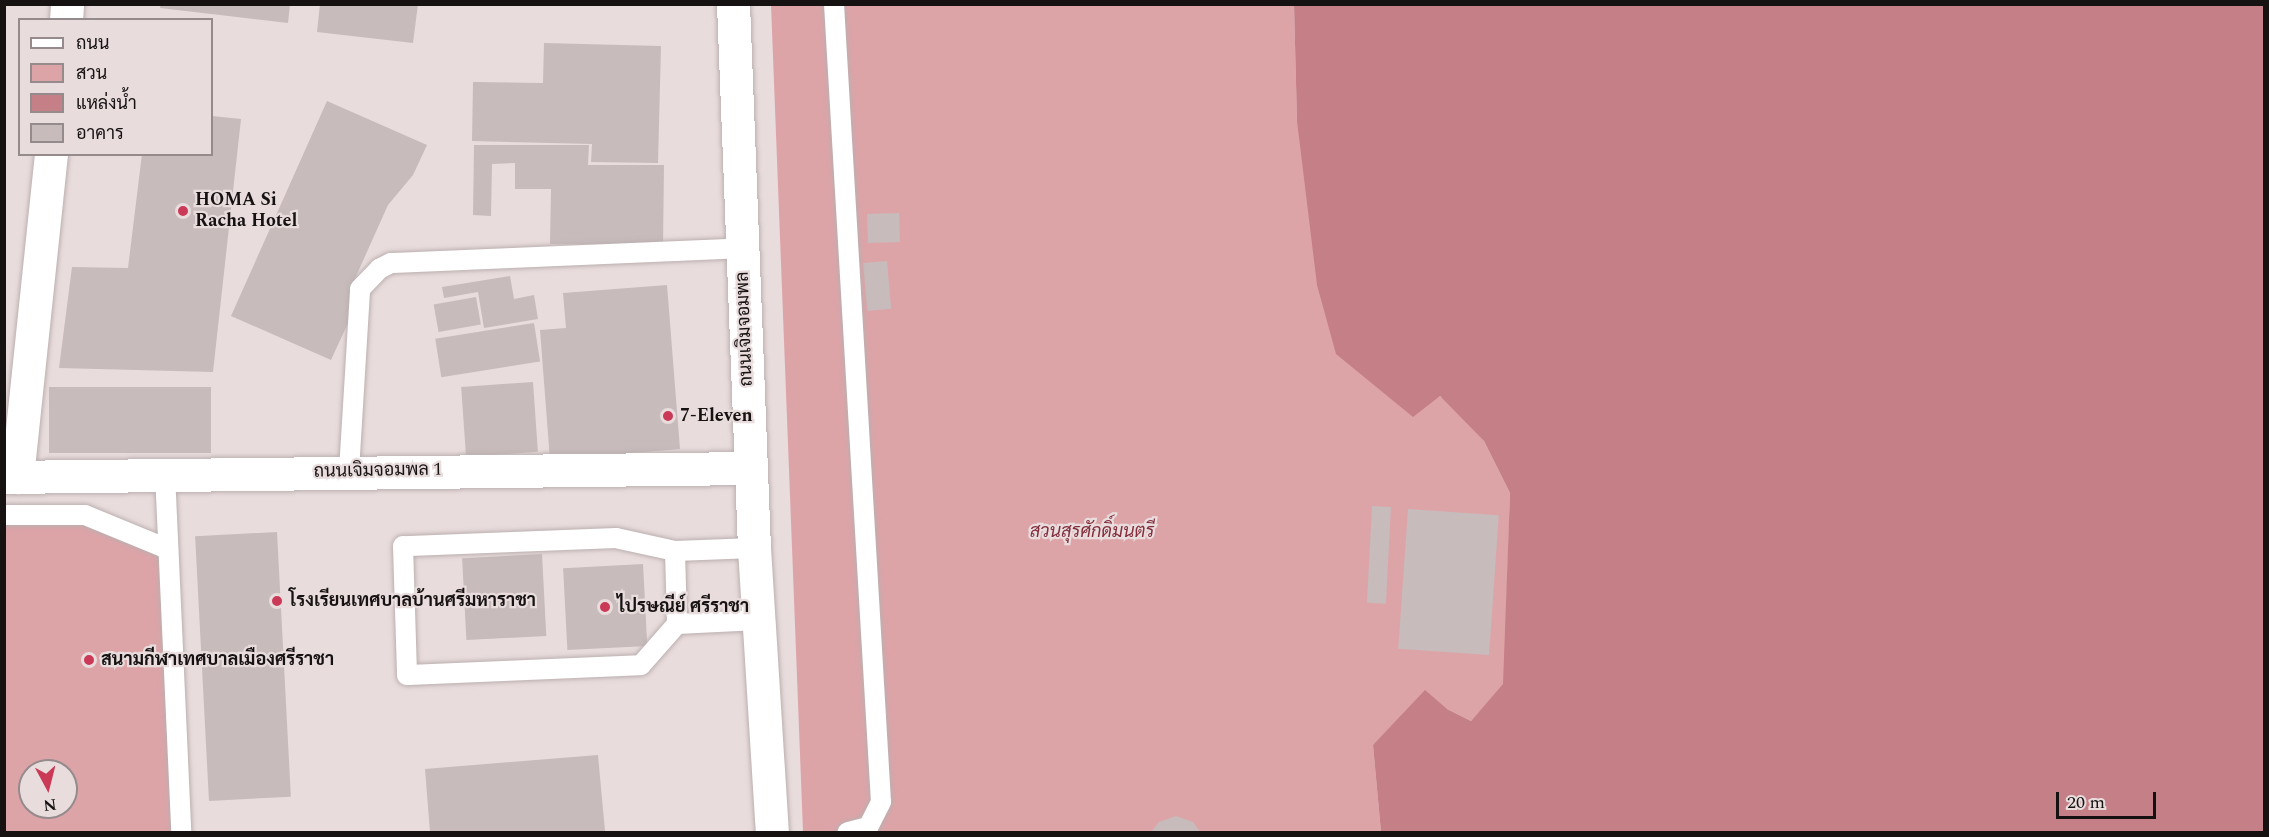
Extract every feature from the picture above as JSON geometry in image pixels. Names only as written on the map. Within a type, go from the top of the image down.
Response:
[{"type":"street","name":"ถนนเจิมจอมพล","points":[[733,4],[754,548],[772,832]]},
{"type":"street","points":[[11,477],[51,156]]},
{"type":"street","name":"ถนนเจิมจอมพล 1","points":[[11,477],[165,473],[751,468]]},
{"type":"lane","points":[[834,4],[881,802],[868,827],[848,832]]},
{"type":"lane","points":[[349,471],[360,290],[379,269],[391,262],[742,248]]},
{"type":"lane","points":[[165,473],[181,832]]},
{"type":"lane","points":[[4,515],[85,515],[168,549]]},
{"type":"lane","points":[[675,551],[677,624],[641,665],[407,675],[403,546],[616,538],[675,551],[754,548]]},
{"type":"lane","points":[[677,624],[759,620]]},
{"type":"green space","name":"สวนสุรศักดิ์มนตรี","points":[[771,5],[1294,5],[1297,121],[1439,396],[1463,410],[1484,441],[1510,493],[1504,684],[1471,721],[1447,709],[1373,745],[1381,832],[803,832]]},
{"type":"green space","name":"สนามกีฬาเทศบาลเมืองศรีราชา","points":[[5,515],[85,515],[168,549],[181,832],[5,832]]},
{"type":"water","points":[[1294,5],[2264,5],[2264,832],[1381,832],[1373,745],[1425,690],[1447,709],[1471,721],[1503,684],[1510,493],[1484,441],[1440,396],[1413,417],[1336,354],[1317,285],[1297,121]]},
{"type":"building","points":[[161,4],[290,4],[288,23],[160,8]]},
{"type":"building","points":[[320,4],[418,4],[413,43],[317,32]]},
{"type":"building","points":[[544,43],[661,46],[658,163],[591,162],[592,144],[472,141],[473,82],[543,83]]},
{"type":"building","points":[[327,101],[427,145],[413,175],[388,205],[353,283],[349,321],[331,360],[231,316]]},
{"type":"building","name":"HOMA Si Racha Hotel","points":[[213,116],[241,119],[213,372],[59,368],[72,267],[128,268],[142,156],[213,156]]},
{"type":"building","points":[[474,145],[589,145],[588,165],[664,165],[663,245],[550,244],[551,189],[515,189],[515,163],[492,164],[491,216],[473,215]]},
{"type":"building","points":[[899,213],[900,242],[868,243],[867,214]]},
{"type":"building","points":[[887,261],[891,309],[867,311],[863,263]]},
{"type":"building","points":[[510,276],[514,299],[534,295],[538,319],[484,328],[478,292],[444,298],[442,287]]},
{"type":"building","points":[[667,285],[680,449],[550,460],[540,330],[566,328],[563,293]]},
{"type":"building","points":[[476,297],[481,325],[439,332],[434,304]]},
{"type":"building","points":[[534,323],[540,362],[441,377],[435,339]]},
{"type":"building","points":[[533,382],[538,452],[466,457],[461,387]]},
{"type":"building","points":[[49,387],[211,387],[211,453],[49,453]]},
{"type":"building","points":[[1372,506],[1391,507],[1386,604],[1367,603]]},
{"type":"building","points":[[1408,509],[1499,515],[1489,655],[1398,649]]},
{"type":"building","points":[[277,532],[291,797],[209,801],[195,536]]},
{"type":"building","points":[[542,554],[546,636],[466,640],[462,558]]},
{"type":"building","name":"ไปรษณีย์ ศรีราชา","points":[[643,564],[647,646],[567,650],[563,568]]},
{"type":"building","points":[[598,755],[605,831],[430,832],[425,769]]},
{"type":"building","points":[[1176,816],[1193,822],[1200,832],[1151,832],[1159,822]]},
{"type":"place","name":"HOMA Si Racha Hotel","points":[[183,211]]},
{"type":"place","name":"7-Eleven","points":[[668,416]]},
{"type":"place","name":"โรงเรียนเทศบาลบ้านศรีมหาราชา","points":[[277,601]]},
{"type":"place","name":"ไปรษณีย์ ศรีราชา","points":[[605,607]]},
{"type":"place","name":"สนามกีฬาเทศบาลเมืองศรีราชา","points":[[89,660]]}]
